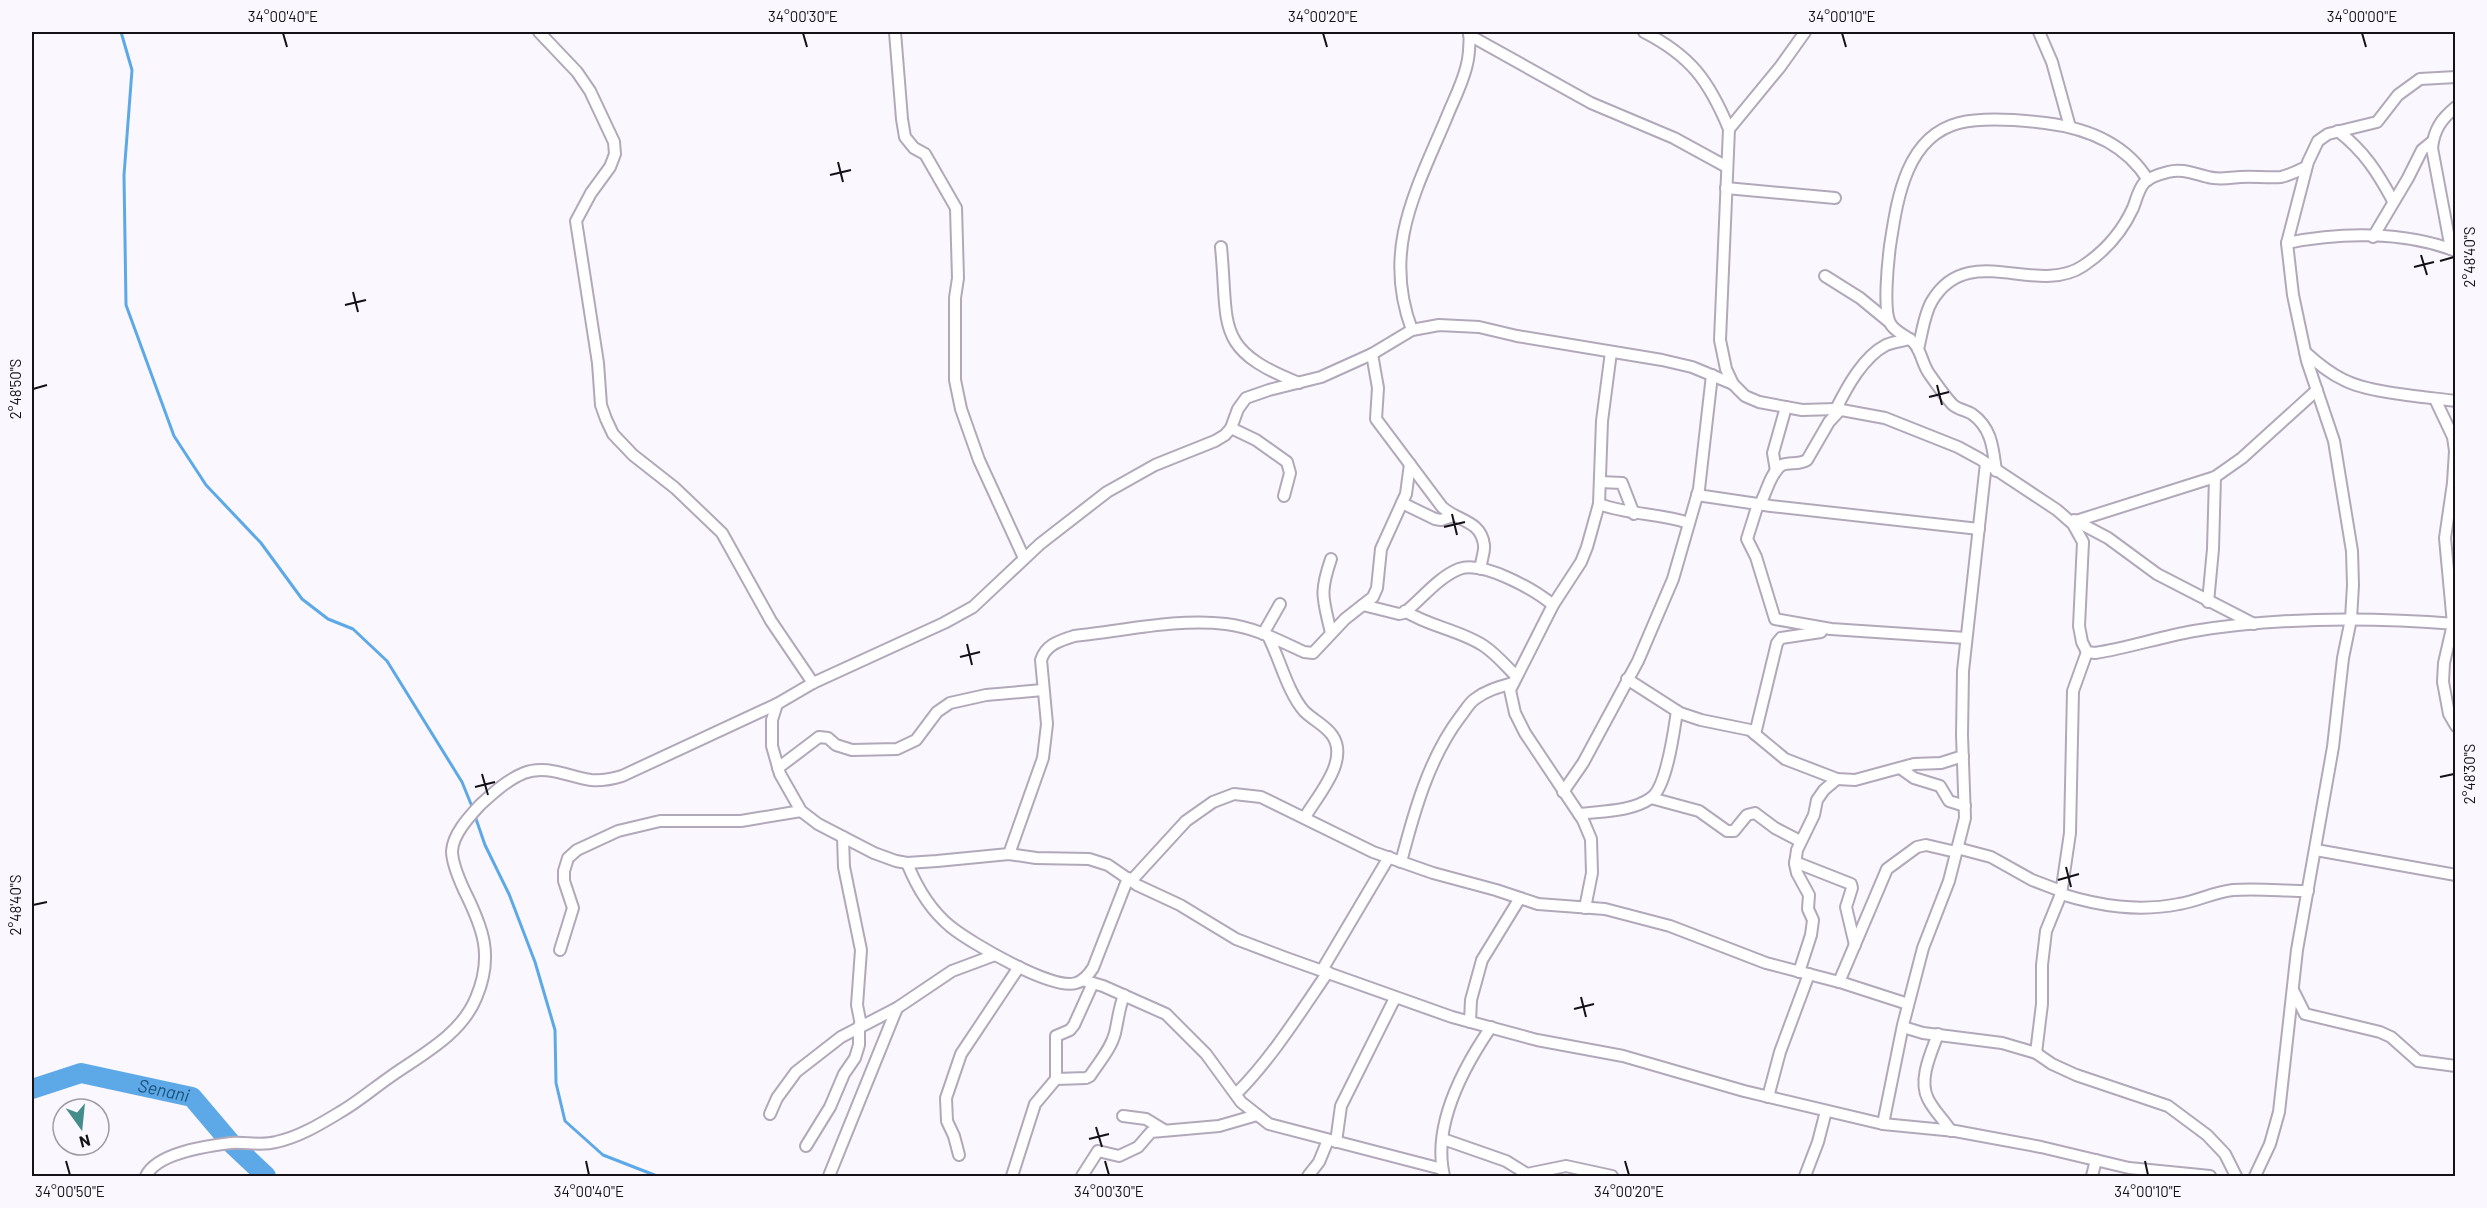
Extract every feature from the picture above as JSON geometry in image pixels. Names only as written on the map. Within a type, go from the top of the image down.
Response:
[{"type":"street","points":[[539,32],[577,72],[590,91],[614,142],[615,154],[610,167],[591,193],[576,221],[598,363],[602,405],[608,424],[613,434],[633,456],[675,488],[722,533],[771,621],[813,683]]},
{"type":"street","points":[[895,32],[905,137],[914,148],[925,154],[956,208],[958,278],[955,298],[955,380],[961,409],[979,460],[1024,558]]},
{"type":"street","points":[[1644,32],[1662,40],[1695,67],[1716,101],[1729,129],[1720,340],[1726,369],[1733,384],[1745,396],[1759,402],[1802,411],[1838,409],[1885,418],[1958,447],[1986,463],[2065,517],[2073,524],[2083,542],[2079,626],[2082,642],[2087,652],[2073,691],[2070,833],[2061,892],[2046,931],[2042,965],[2042,1004],[2036,1053]]},
{"type":"street","points":[[1729,129],[1780,67],[1805,32]]},
{"type":"street","points":[[2039,32],[2052,62],[2070,127]]},
{"type":"street","points":[[1412,330],[1403,305],[1399,282],[1401,245],[1409,208],[1461,85],[1468,62],[1470,33],[1591,103],[1630,122],[1674,138],[1727,167]]},
{"type":"street","points":[[2256,1176],[2270,1144],[2278,1112],[2292,989],[2316,850],[2351,618],[2353,585],[2351,540],[2334,441],[2305,352],[2293,295],[2287,243],[2306,167],[2318,141],[2338,130],[2377,122],[2398,95],[2420,79],[2456,77]]},
{"type":"street","points":[[2287,243],[2315,237],[2373,237],[2423,241],[2453,250],[2432,148],[2440,122],[2456,107]]},
{"type":"street","points":[[1996,471],[1992,439],[1986,427],[1971,414],[1953,405],[1924,368],[1918,349],[1910,339],[1892,327],[1889,321],[1886,304],[1897,202],[1910,165],[1921,147],[1933,137],[1958,123],[2009,120],[2070,127],[2118,147],[2139,165],[2148,180]]},
{"type":"street","points":[[2338,130],[2360,148],[2374,166],[2393,201]]},
{"type":"street","points":[[2373,237],[2409,178],[2422,150],[2433,141]]},
{"type":"street","points":[[1918,349],[1931,302],[1944,286],[1956,277],[1969,272],[2000,271],[2038,276],[2051,275],[2071,272],[2083,266],[2105,249],[2119,233],[2133,210],[2143,184],[2156,175],[2175,170],[2223,179],[2283,177],[2306,167]]},
{"type":"street","points":[[1726,188],[1835,198]]},
{"type":"street","points":[[1221,247],[1224,298],[1230,333],[1247,356],[1266,370],[1299,383]]},
{"type":"street","points":[[1825,276],[1868,304],[1889,321]]},
{"type":"street","points":[[146,1176],[150,1167],[156,1162],[180,1153],[231,1143],[273,1143],[301,1133],[345,1109],[448,1035],[475,1000],[483,977],[486,957],[481,924],[459,878],[452,853],[453,844],[474,812],[507,782],[526,772],[539,770],[600,780],[622,776],[777,704],[813,683],[944,623],[972,607],[1024,558],[1107,492],[1155,465],[1215,441],[1231,428],[1238,409],[1246,398],[1321,377],[1372,354],[1412,330],[1439,325],[1479,327],[1517,336],[1662,360],[1692,367],[1733,384]]},
{"type":"street","points":[[1910,339],[1886,345],[1869,358],[1855,377],[1807,460],[1803,463],[1785,464],[1776,471],[1759,504],[1747,539],[1756,557],[1775,619],[1832,629],[1966,638]]},
{"type":"street","points":[[1585,908],[1592,873],[1591,839],[1579,814],[1515,713],[1510,690],[1553,605],[1581,562],[1599,504],[1602,421],[1611,352]]},
{"type":"street","points":[[2305,352],[2324,369],[2346,381],[2456,402]]},
{"type":"street","points":[[1372,354],[1378,388],[1376,419],[1442,507],[1453,516],[1470,522],[1481,535],[1484,552],[1480,569]]},
{"type":"street","points":[[1563,792],[1583,763],[1638,661],[1673,579],[1697,495],[1712,375]]},
{"type":"street","points":[[2076,521],[2215,477],[2242,458],[2254,444],[2317,390]]},
{"type":"street","points":[[2435,399],[2453,437],[2455,451],[2445,538],[2454,624],[2444,663],[2443,682],[2449,714],[2456,726]]},
{"type":"street","points":[[1776,471],[1773,453],[1786,407]]},
{"type":"street","points":[[1231,428],[1256,440],[1287,462],[1290,473],[1284,496]]},
{"type":"street","points":[[1883,1124],[1908,1004],[1923,948],[1949,881],[1965,818],[1963,671],[1986,463]]},
{"type":"street","points":[[1009,854],[1042,758],[1047,724],[1041,660],[1044,651],[1056,642],[1074,636],[1193,623],[1227,624],[1266,635],[1304,652],[1313,653],[1331,633],[1373,597],[1377,588],[1381,549],[1402,503],[1410,464]]},
{"type":"street","points":[[2208,602],[2213,549],[2215,477]]},
{"type":"street","points":[[1600,482],[1622,483],[1634,514]]},
{"type":"street","points":[[1697,495],[1980,529]]},
{"type":"street","points":[[1402,503],[1435,519],[1441,520],[1453,516]]},
{"type":"street","points":[[1599,504],[1634,514],[1670,517],[1689,523]]},
{"type":"street","points":[[2065,517],[2108,538],[2157,574],[2254,624]]},
{"type":"street","points":[[1331,559],[1322,586],[1322,597],[1331,633]]},
{"type":"street","points":[[1363,605],[1399,614],[1458,569],[1480,569],[1528,587],[1553,605]]},
{"type":"street","points":[[1280,604],[1266,635],[1290,687],[1304,710],[1331,733],[1338,745],[1337,761],[1305,817]]},
{"type":"street","points":[[1405,611],[1427,624],[1448,630],[1485,647],[1515,679]]},
{"type":"street","points":[[2087,652],[2103,652],[2169,636],[2254,624],[2351,618],[2454,624]]},
{"type":"street","points":[[1755,734],[1767,675],[1780,638],[1832,629]]},
{"type":"street","points":[[1401,862],[1427,778],[1437,754],[1456,722],[1473,700],[1492,688],[1515,679]]},
{"type":"street","points":[[1627,679],[1677,711],[1701,720],[1740,727],[1755,734],[1785,759],[1837,779],[1855,780],[1914,764],[1941,763],[1964,756]]},
{"type":"street","points":[[778,768],[819,737],[828,738],[836,745],[852,750],[897,749],[916,740],[937,712],[950,703],[986,695],[1043,690]]},
{"type":"street","points":[[777,704],[772,720],[771,738],[778,768],[790,795],[801,811],[818,824],[874,853],[907,863],[1009,854],[1036,858],[1089,859],[1108,865],[1130,880],[1190,910],[1236,939],[1395,998],[1491,1028],[1537,1040],[1623,1056],[1768,1097],[1883,1124],[1951,1131],[2129,1168],[2210,1176]]},
{"type":"street","points":[[1579,814],[1630,808],[1651,798],[1662,781],[1677,711]]},
{"type":"street","points":[[1900,768],[1914,778],[1940,786],[1948,801],[1965,806]]},
{"type":"street","points":[[1768,1097],[1804,973],[1813,920],[1808,909],[1809,895],[1797,873],[1795,862],[1800,841],[1814,815],[1817,800],[1824,790],[1837,779]]},
{"type":"street","points":[[1012,1176],[1035,1104],[1056,1079],[1056,1036],[1070,1030],[1074,1025],[1087,981],[1130,880],[1186,821],[1213,802],[1234,794],[1261,797],[1401,862],[1538,904],[1605,909],[1670,926],[1766,963],[1839,982],[1908,1004]]},
{"type":"street","points":[[1651,798],[1699,811],[1727,831],[1734,831],[1747,815],[1755,813],[1775,828],[1800,841]]},
{"type":"street","points":[[560,950],[573,908],[564,881],[564,871],[568,858],[577,850],[618,831],[660,820],[741,820],[801,811]]},
{"type":"street","points":[[806,1146],[830,1107],[844,1074],[855,1058],[859,1045],[860,1025],[857,1005],[861,951],[844,867],[843,837]]},
{"type":"street","points":[[1839,982],[1882,879],[1896,861],[1917,846],[1926,845],[1982,853],[2032,880],[2101,905],[2128,908],[2180,904],[2235,890],[2308,891]]},
{"type":"street","points":[[2316,850],[2456,875]]},
{"type":"street","points":[[1236,1094],[1281,1041],[1325,971],[1389,857]]},
{"type":"street","points":[[1795,862],[1851,884],[1852,888],[1846,907],[1855,945]]},
{"type":"street","points":[[907,863],[916,886],[930,906],[951,927],[995,955],[1060,984],[1087,981],[1124,994],[1172,1019],[1206,1054],[1236,1094],[1269,1124],[1443,1173],[1444,1126],[1462,1076],[1474,1052],[1491,1028]]},
{"type":"street","points":[[1470,1022],[1471,1000],[1482,960],[1520,898]]},
{"type":"street","points":[[770,1114],[777,1098],[796,1072],[840,1037],[897,1008],[952,971],[995,955]]},
{"type":"street","points":[[959,1155],[947,1121],[946,1098],[961,1054],[1019,967]]},
{"type":"street","points":[[2292,989],[2306,1014],[2380,1032],[2391,1037],[2418,1061],[2456,1066]]},
{"type":"street","points":[[1056,1079],[1090,1076],[1109,1049],[1115,1034],[1117,1014],[1124,994]]},
{"type":"street","points":[[1308,1176],[1332,1141],[1341,1106],[1395,998]]},
{"type":"street","points":[[830,1176],[897,1008]]},
{"type":"street","points":[[1903,1027],[1923,1033],[1972,1041],[2002,1043],[2036,1053],[2052,1064],[2076,1075],[2168,1106],[2189,1120],[2213,1141],[2225,1154],[2236,1176]]},
{"type":"street","points":[[1938,1034],[1925,1075],[1924,1088],[1933,1107],[1951,1131]]},
{"type":"street","points":[[1805,1176],[1818,1142],[1826,1111]]},
{"type":"street","points":[[1082,1176],[1098,1151],[1119,1156],[1138,1147],[1151,1132],[1219,1126],[1257,1115]]},
{"type":"street","points":[[1123,1116],[1146,1119],[1164,1130]]},
{"type":"street","points":[[1443,1139],[1506,1161],[1527,1174],[1566,1166],[1612,1176]]},
{"type":"street","points":[[2092,1176],[2096,1160]]},
{"type":"waterway","points":[[121,32],[132,70],[124,175],[126,305],[174,436],[206,485],[261,543],[302,599],[328,619],[353,629],[387,661],[462,782],[473,809]]},
{"type":"waterway","points":[[475,816],[535,962],[555,1030],[556,1083],[565,1121],[603,1155],[657,1176]]},
{"type":"waterway","name":"Senani","points":[[32,1089],[81,1073],[192,1097],[231,1143],[266,1176]]}]
